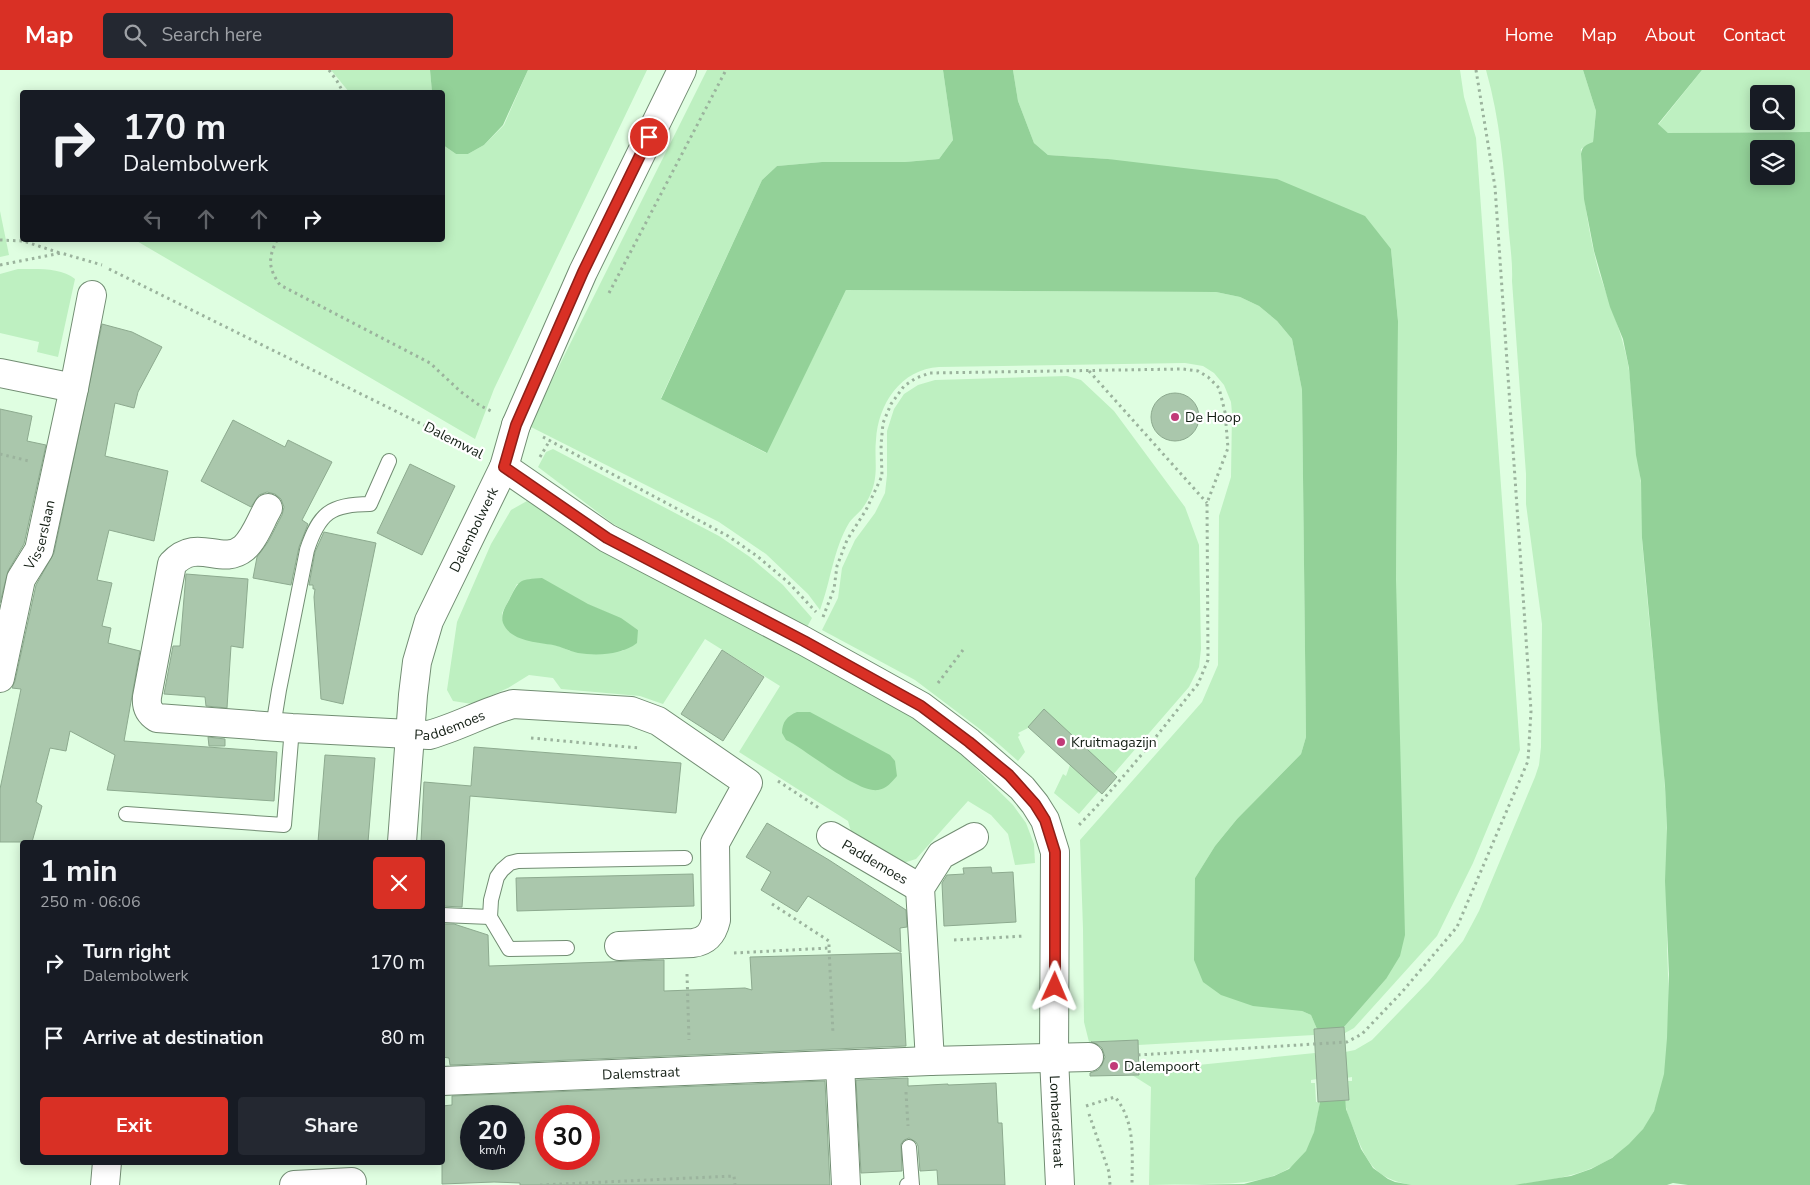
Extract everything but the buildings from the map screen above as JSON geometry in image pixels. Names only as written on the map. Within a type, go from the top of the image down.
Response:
[{"type":"street","name":"Dalembolwerk","points":[[402,840],[417,662],[429,621],[504,467],[516,425],[583,272],[682,70]]},
{"type":"street","name":"Visserslaan","points":[[0,678],[21,579],[38,550],[74,388],[92,295]]},
{"type":"street","points":[[0,373],[74,388]]},
{"type":"street","points":[[504,467],[607,538],[804,641],[921,706],[969,742],[1022,788],[1045,820],[1055,852],[1054,1058]]},
{"type":"street","name":"Paddemoes","points":[[268,508],[243,549],[230,554],[197,550],[179,557],[172,564],[146,705],[152,715],[157,718],[282,728],[429,735],[444,731],[497,708],[513,704],[631,711],[658,721],[748,783]]},
{"type":"street","points":[[619,946],[698,940],[714,930],[716,920],[714,843],[748,783]]},
{"type":"street","name":"Paddemoes","points":[[831,836],[920,888]]},
{"type":"street","points":[[917,1062],[924,942],[920,888],[941,855],[974,837]]},
{"type":"street","name":"Dalemstraat","points":[[445,1081],[1089,1057]]},
{"type":"street","name":"Lombardstraat","points":[[1054,1058],[1060,1185]]},
{"type":"street","points":[[837,1065],[846,1185]]},
{"type":"street","points":[[105,1185],[107,1165]]},
{"type":"street","points":[[294,1185],[352,1177]]},
{"type":"lane","points":[[126,814],[284,825],[282,728],[278,690],[307,550],[315,528],[322,517],[346,505],[370,504],[389,462]]},
{"type":"lane","points":[[567,948],[509,949],[490,917],[491,900],[497,877],[510,864],[518,861],[685,858]]},
{"type":"lane","points":[[445,914],[490,917]]},
{"type":"lane","points":[[907,1185],[912,1185],[909,1147]]},
{"type":"path","points":[[329,70],[338,81],[342,90]]},
{"type":"path","points":[[608,295],[726,70]]},
{"type":"path","points":[[1138,1055],[1348,1042],[1362,1034],[1402,992],[1457,927],[1528,761],[1531,711],[1494,187],[1476,70]]},
{"type":"path","points":[[0,240],[20,241]]},
{"type":"path","points":[[26,242],[61,253]]},
{"type":"path","points":[[276,242],[270,261],[273,274],[280,285],[430,363],[461,392]]},
{"type":"path","name":"Dalemwal","points":[[0,265],[61,253],[98,263],[478,452],[504,467]]},
{"type":"path","points":[[516,425],[550,440],[728,536],[758,556],[790,583],[822,618],[834,589],[837,566],[847,540],[866,510],[882,476],[882,423],[891,404],[904,386],[916,378],[930,373],[1184,369],[1198,372],[1208,377],[1219,388],[1225,412],[1228,448],[1207,503],[1208,660],[1205,671],[1189,695],[1104,800],[1075,830],[1052,838]]},
{"type":"path","points":[[1089,370],[1207,503]]},
{"type":"path","points":[[0,454],[32,461]]},
{"type":"path","points":[[921,706],[963,650]]},
{"type":"path","points":[[529,738],[665,751],[683,738]]},
{"type":"path","points":[[748,783],[754,771],[761,770],[827,813],[831,836]]},
{"type":"path","points":[[772,904],[829,941],[837,1065]]},
{"type":"path","points":[[924,942],[1055,934]]},
{"type":"path","points":[[689,1071],[698,940],[722,954],[829,948]]},
{"type":"path","points":[[909,1147],[917,1062]]},
{"type":"path","points":[[1092,1104],[1115,1097],[1122,1106],[1132,1134],[1132,1185]]},
{"type":"path","points":[[540,1185],[631,1183],[734,1176],[734,1185]]},
{"type":"shaded area","points":[[331,70],[430,70],[432,90],[347,90]]},
{"type":"shaded area","points":[[430,70],[528,70],[503,125],[484,145],[468,154],[456,154],[445,146],[445,90],[432,90]]},
{"type":"shaded area","points":[[528,70],[647,70],[494,389],[475,439],[138,242],[445,242],[445,146],[456,154],[468,154],[484,145],[504,125]]},
{"type":"shaded area","points":[[707,70],[943,70],[953,140],[939,159],[905,162],[822,162],[777,166],[762,180],[661,398],[766,453],[846,290],[1216,292],[1240,297],[1259,306],[1277,321],[1292,339],[1302,390],[1306,737],[1301,754],[1237,819],[1215,846],[1195,878],[1302,1011],[1311,1015],[1317,1029],[1314,1029],[1314,1035],[1138,1045],[1137,1040],[1089,1042],[1084,1022],[1080,840],[1202,702],[1218,665],[1219,516],[1231,477],[1232,413],[1231,402],[1224,385],[1214,373],[1203,366],[1185,363],[939,367],[925,369],[913,374],[894,391],[881,414],[876,440],[876,472],[873,486],[864,506],[850,521],[839,544],[820,610],[808,594],[766,554],[719,522],[529,426]]},
{"type":"shaded area","points":[[943,70],[1013,70],[1018,101],[1034,143],[1048,155],[1108,159],[1277,179],[1365,216],[1391,249],[1398,321],[1396,580],[1405,935],[1400,956],[1386,979],[1344,1027],[1340,1027],[1346,1109],[1361,1149],[1373,1168],[1388,1179],[1412,1185],[1175,1185],[1244,1184],[1274,1176],[1289,1169],[1306,1151],[1314,1132],[1320,1102],[1317,1029],[1311,1015],[1302,1011],[1253,1006],[1221,995],[1203,982],[1194,960],[1195,878],[1215,846],[1237,819],[1301,754],[1306,737],[1302,390],[1292,339],[1277,321],[1259,306],[1240,297],[1216,292],[846,290],[767,453],[661,399],[762,180],[777,166],[822,162],[905,162],[939,159],[953,140]]},
{"type":"shaded area","points":[[1013,70],[1460,70],[1464,97],[1476,138],[1520,750],[1473,863],[1437,936],[1354,1028],[1345,1033],[1344,1027],[1386,979],[1396,580],[1398,321],[1391,249],[1108,159],[1048,155],[1034,143],[1018,101]]},
{"type":"shaded area","points":[[1486,70],[1583,70],[1596,111],[1593,142],[1581,149],[1582,169],[1595,257],[1619,329],[1628,364],[1641,483],[1642,540],[1661,735],[1666,808],[1669,1010],[1667,1059],[1657,1104],[1648,1122],[1621,1151],[1606,1161],[1571,1175],[1514,1185],[1412,1185],[1389,1179],[1381,1174],[1374,1168],[1363,1152],[1350,1120],[1345,1101],[1349,1100],[1348,1081],[1352,1081],[1352,1077],[1346,1078],[1345,1052],[1355,1050],[1372,1040],[1429,981],[1463,941],[1479,911],[1535,777],[1539,765],[1541,747],[1542,624],[1526,504],[1526,474],[1503,163],[1495,107]]},
{"type":"shaded area","points":[[1583,70],[1702,70],[1658,124],[1668,133],[1810,132],[1810,1185],[1688,1185],[1673,1183],[1667,1185],[1514,1185],[1571,1176],[1591,1169],[1612,1158],[1629,1144],[1643,1129],[1654,1111],[1664,1074],[1667,1038],[1669,974],[1665,881],[1667,828],[1665,786],[1642,538],[1641,481],[1636,455],[1629,368],[1623,339],[1610,307],[1594,251],[1584,199],[1581,154],[1583,147],[1593,142],[1596,111]]},
{"type":"shaded area","points":[[1702,70],[1810,70],[1810,132],[1668,133],[1658,125]]},
{"type":"shaded area","points":[[0,211],[9,255],[0,257]]},
{"type":"shaded area","points":[[18,269],[63,272],[75,279],[58,357],[37,352],[39,342],[0,333],[0,274]]},
{"type":"shaded area","points":[[1067,376],[1081,380],[1114,411],[1185,507],[1199,545],[1201,649],[1199,667],[1189,687],[1079,814],[1054,793],[1063,774],[1066,776],[1070,765],[1086,748],[1044,710],[1028,728],[1018,733],[1025,752],[1018,761],[993,739],[915,680],[822,630],[838,598],[842,568],[855,540],[875,513],[885,493],[887,431],[894,409],[904,394],[918,385],[935,380]]},
{"type":"shaded area","points":[[553,449],[719,536],[750,557],[783,585],[812,618],[807,627],[654,548],[612,523],[538,467],[546,452]]},
{"type":"shaded area","points":[[527,501],[617,559],[861,686],[923,723],[953,746],[1013,805],[1026,823],[1034,844],[1035,863],[1015,865],[1008,834],[991,815],[968,801],[916,859],[897,865],[853,839],[848,821],[739,752],[780,686],[705,639],[663,704],[640,696],[561,689],[553,678],[529,675],[508,688],[472,704],[453,701],[447,690],[457,622],[491,544],[511,510]],"holes":[[[517,584],[594,607],[638,630],[623,651],[589,653],[570,651],[562,647],[526,638],[502,619],[502,613]]]},
{"type":"shaded area","points":[[542,578],[588,604],[621,618],[638,630],[637,643],[617,652],[585,654],[553,645],[524,640],[511,634],[503,623],[502,616],[513,591],[522,581]]},
{"type":"shaded area","points":[[797,712],[810,712],[890,755],[895,761],[897,776],[886,787],[878,790],[858,785],[832,770],[786,740],[782,733],[784,723],[790,715]]},
{"type":"shaded area","points":[[1315,1053],[1317,1079],[1311,1080],[1311,1083],[1315,1083],[1316,1102],[1320,1102],[1312,1139],[1298,1162],[1273,1176],[1258,1180],[1228,1184],[1149,1185],[1151,1087],[1132,1075],[1138,1074],[1139,1071]]},
{"type":"place","name":"De Hoop","points":[[1175,417]]},
{"type":"place","name":"Kruitmagazijn","points":[[1061,742]]},
{"type":"place","name":"Dalempoort","points":[[1114,1066]]},
{"type":"route","points":[[649,137],[583,272],[516,425],[504,467],[607,538],[804,641],[921,706],[1009,775],[1035,804],[1045,820],[1052,838],[1055,852],[1055,987]]}]
